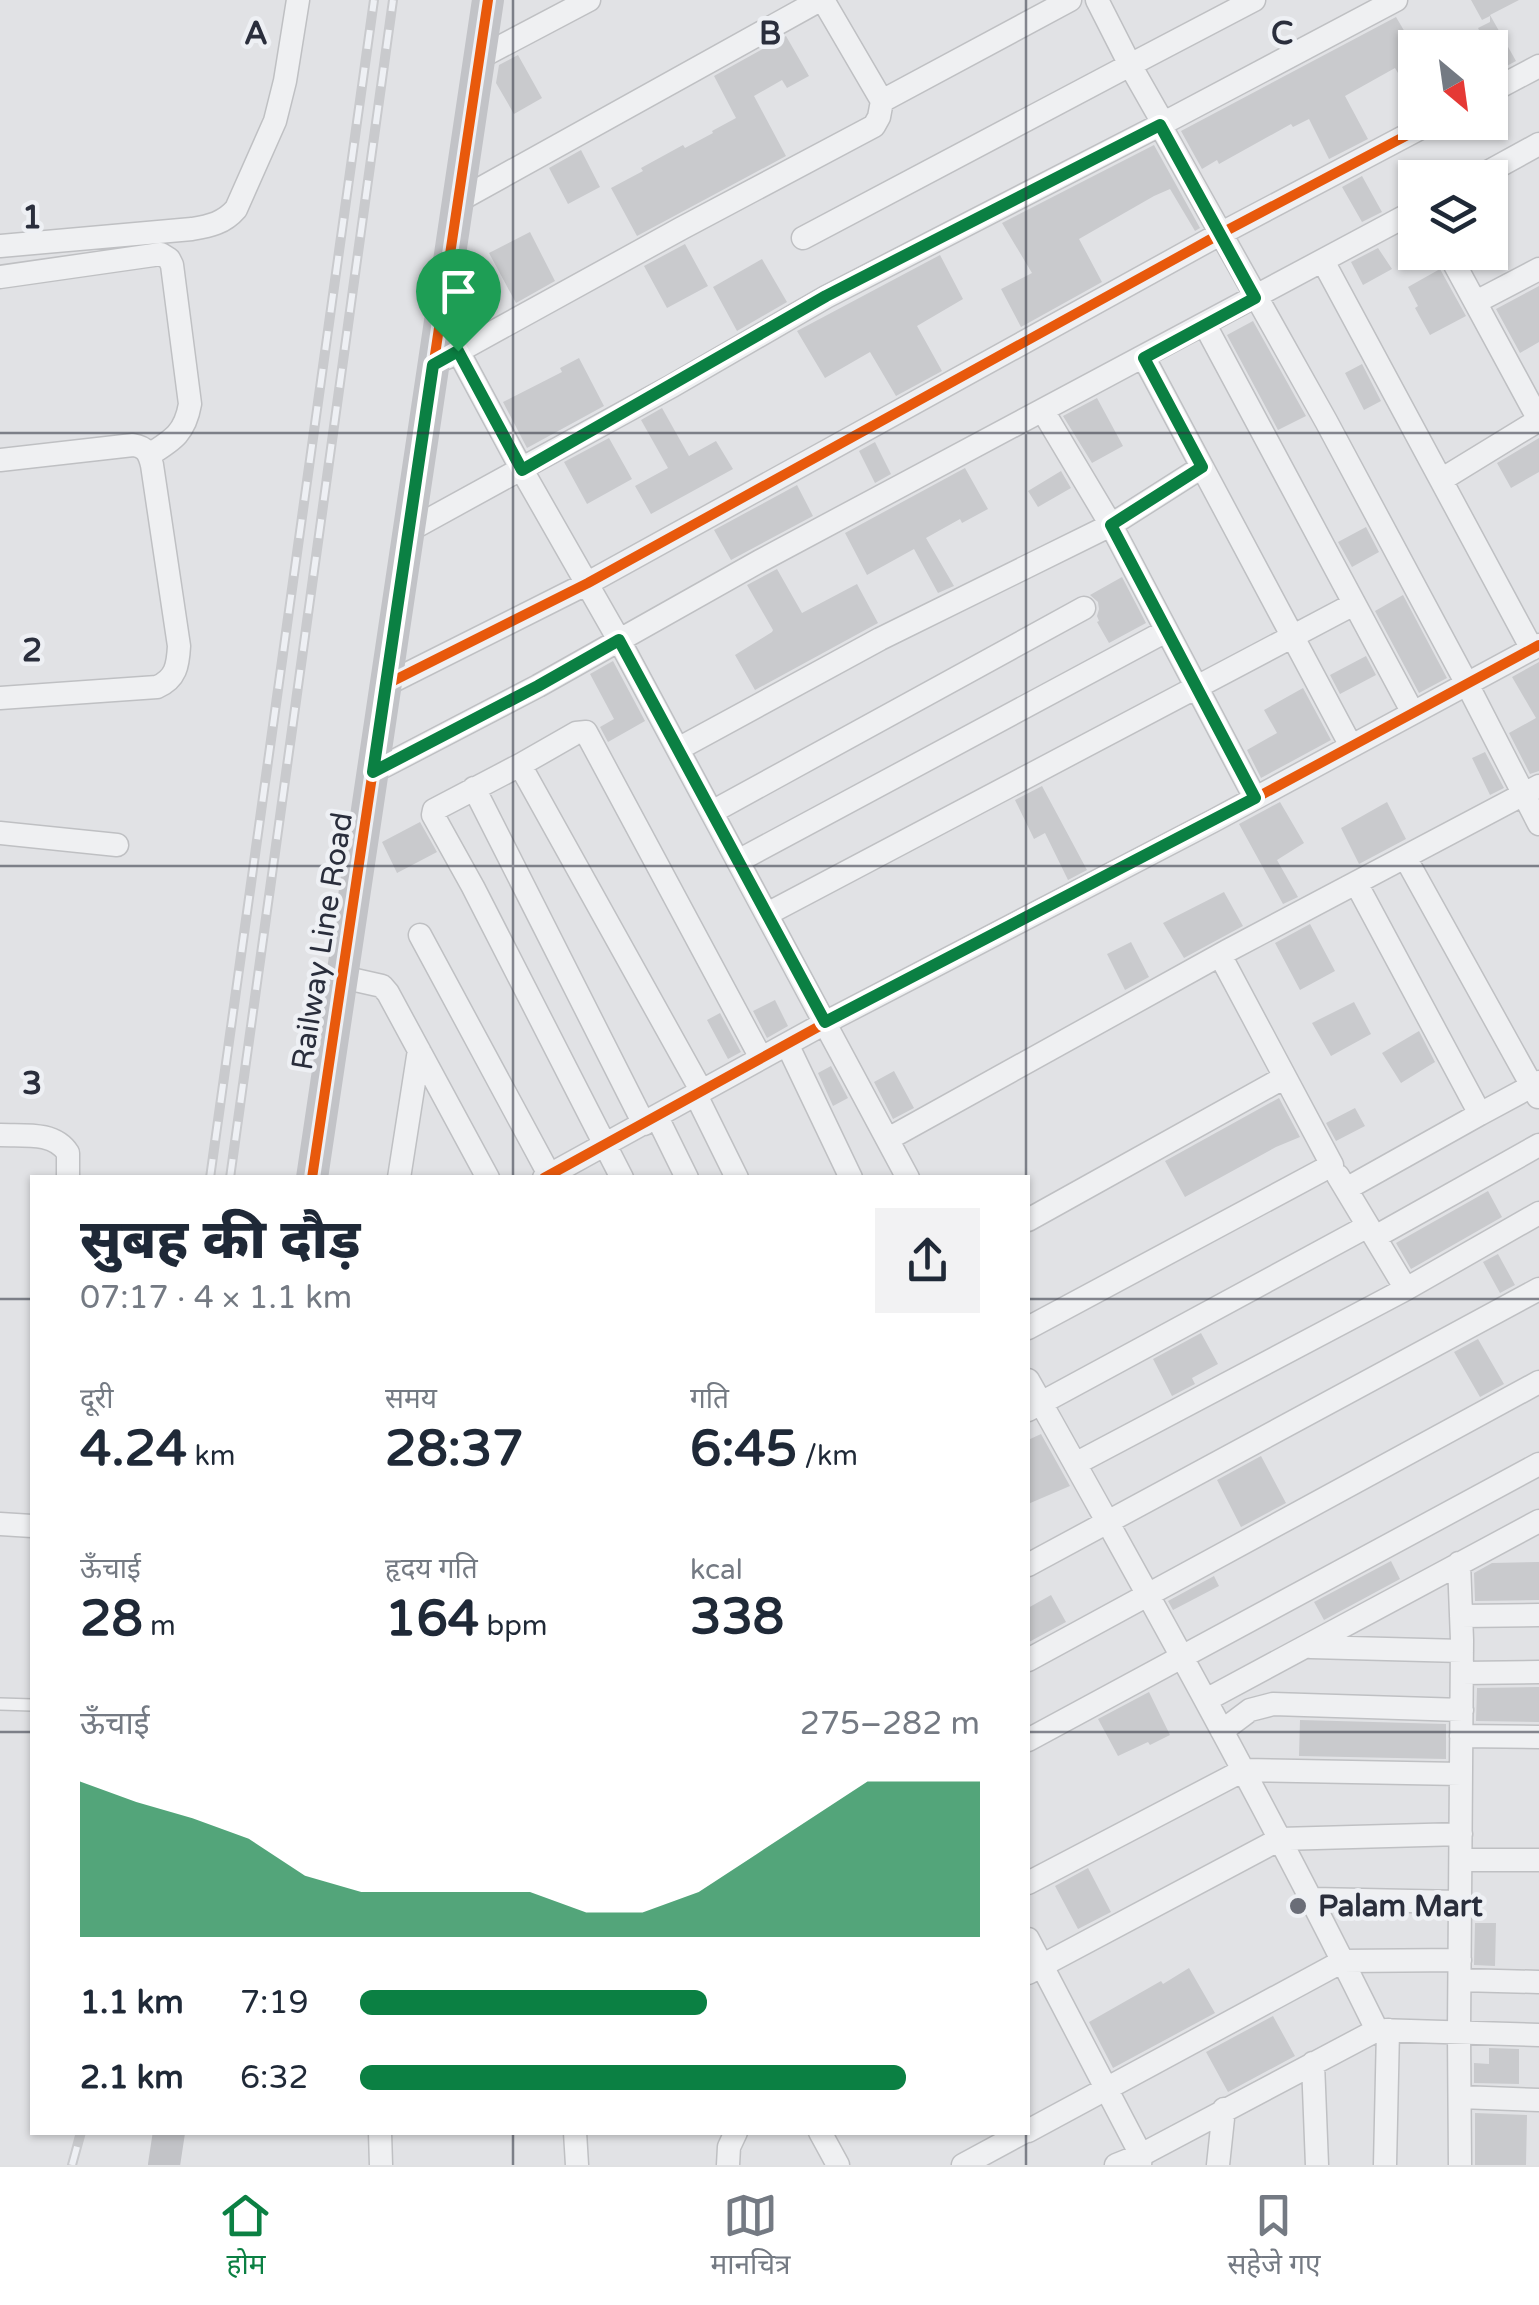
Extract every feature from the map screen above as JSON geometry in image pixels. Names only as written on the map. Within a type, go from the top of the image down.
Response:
[{"type":"street","points":[[0,246],[192,229],[229,217],[275,121],[286,80],[298,0]]},
{"type":"street","name":"Railway Line Road","points":[[312,1175],[408,531],[446,358],[458,202],[488,0]]},
{"type":"street","points":[[479,58],[589,0]]},
{"type":"street","points":[[458,202],[822,0],[882,101],[874,126],[446,358],[522,470],[588,583],[906,1175]]},
{"type":"street","points":[[882,101],[1070,0]]},
{"type":"street","points":[[1097,0],[1220,234],[1467,684],[1531,790],[1539,824]]},
{"type":"street","points":[[803,238],[1254,0]]},
{"type":"street","points":[[408,531],[826,296],[1396,0]]},
{"type":"street","points":[[1508,82],[1539,66]]},
{"type":"street","points":[[386,685],[588,583],[1398,140]]},
{"type":"street","points":[[1508,161],[1539,144]]},
{"type":"street","points":[[373,772],[1398,220]]},
{"type":"street","points":[[0,277],[161,254],[170,259],[190,404],[178,434],[150,456]]},
{"type":"street","points":[[551,1175],[825,1022],[1536,647],[1323,261]]},
{"type":"street","points":[[1476,302],[1539,269]]},
{"type":"street","points":[[1441,480],[1539,420],[1458,270]]},
{"type":"street","points":[[1205,325],[1413,713]]},
{"type":"street","points":[[1144,358],[1351,746]]},
{"type":"street","points":[[1043,410],[1111,525],[1255,798]]},
{"type":"street","points":[[0,460],[142,446],[150,456],[179,646],[176,670],[170,680],[157,687],[0,698]]},
{"type":"street","points":[[678,749],[880,638],[1111,525],[1202,467]]},
{"type":"street","points":[[767,914],[1354,604]]},
{"type":"street","points":[[712,812],[1084,608]]},
{"type":"street","points":[[738,861],[1166,631]]},
{"type":"street","points":[[620,1175],[433,815],[434,810],[576,733],[586,732],[762,1058]]},
{"type":"street","points":[[520,765],[699,1093],[736,1175]]},
{"type":"street","points":[[474,788],[651,1121],[686,1175]]},
{"type":"street","points":[[888,1139],[1220,954],[1531,790]]},
{"type":"street","points":[[0,833],[117,845]]},
{"type":"street","points":[[1346,1189],[1480,1114],[1537,1089],[1405,857]]},
{"type":"street","points":[[1356,883],[1480,1114]]},
{"type":"street","points":[[420,935],[547,1175]]},
{"type":"street","points":[[1220,954],[1332,1166],[1406,1289]]},
{"type":"street","points":[[342,978],[382,986],[388,993],[486,1175]]},
{"type":"street","points":[[787,1044],[850,1175]]},
{"type":"street","points":[[400,1175],[420,1050]]},
{"type":"street","points":[[1030,1219],[1286,1077]]},
{"type":"street","points":[[0,1135],[57,1141],[68,1152],[68,1175]]},
{"type":"street","points":[[1385,2165],[1383,2030],[1343,1962],[1149,1595],[1075,1464],[1034,1407],[1539,1145]]},
{"type":"street","points":[[1030,1327],[1332,1166]]},
{"type":"street","points":[[1075,1464],[1406,1289],[1539,1213]]},
{"type":"street","points":[[1030,1564],[1539,1289]]},
{"type":"street","points":[[1030,1659],[1539,1382]]},
{"type":"street","points":[[1030,1739],[1539,1464]]},
{"type":"street","points":[[1206,1700],[1539,1521]]},
{"type":"street","points":[[0,1524],[30,1526]]},
{"type":"street","points":[[1459,1563],[1460,2165]]},
{"type":"street","points":[[1461,1616],[1539,1614]]},
{"type":"street","points":[[1306,1646],[1539,1672]]},
{"type":"street","points":[[1222,1730],[1250,1710],[1272,1704],[1462,1710]]},
{"type":"street","points":[[1462,1736],[1539,1737]]},
{"type":"street","points":[[1030,1882],[1244,1770],[1461,1774]]},
{"type":"street","points":[[1141,2160],[1106,2089],[1034,1969],[1280,1838],[1461,1834]]},
{"type":"street","points":[[1460,1860],[1539,1860]]},
{"type":"street","points":[[1313,1899],[1460,1902]]},
{"type":"street","points":[[1030,2130],[1343,1962],[1460,1970],[1539,1982]]},
{"type":"street","points":[[1116,2165],[1141,2160],[1224,2110],[1383,2030],[1539,2035]]},
{"type":"street","points":[[1314,2063],[1317,2165]]},
{"type":"street","points":[[1460,2097],[1539,2100]]},
{"type":"street","points":[[1218,2165],[1224,2110]]},
{"type":"street","points":[[164,2165],[169,2135]]},
{"type":"street","points":[[380,2135],[381,2165]]},
{"type":"street","points":[[575,2135],[577,2165]]},
{"type":"street","points":[[728,2165],[735,2135]]},
{"type":"street","points":[[822,2135],[838,2165]]},
{"type":"street","points":[[963,2165],[1020,2135]]},
{"type":"lane","points":[[0,1704],[30,1705]]},
{"type":"building","points":[[1471,0],[1519,0],[1490,15],[1498,30],[1479,30],[1490,22],[1490,16],[1482,20]]},
{"type":"building","points":[[1396,17],[1404,30],[1398,30],[1398,73],[1395,68],[1345,96],[1368,139],[1329,159],[1309,119],[1293,127],[1291,124],[1219,164],[1217,160],[1202,169],[1181,131]]},
{"type":"building","points":[[786,36],[809,76],[787,88],[782,80],[754,96],[786,156],[637,236],[611,188],[736,118],[714,76]]},
{"type":"building","points":[[1508,47],[1516,61],[1508,65]]},
{"type":"building","points":[[518,55],[542,98],[514,114],[496,83],[499,65]]},
{"type":"building","points":[[1154,145],[1200,228],[1195,231],[1170,189],[1154,196],[1079,239],[1102,282],[1021,327],[1001,289],[1032,273],[1002,223]]},
{"type":"building","points":[[581,150],[600,187],[568,204],[549,168]]},
{"type":"building","points":[[1362,176],[1382,212],[1362,222],[1342,187]]},
{"type":"building","points":[[530,232],[555,281],[516,303],[489,253]]},
{"type":"building","points":[[685,244],[708,286],[667,308],[644,266]]},
{"type":"building","points":[[1378,248],[1392,269],[1363,285],[1351,262]]},
{"type":"building","points":[[940,255],[963,299],[917,326],[942,371],[896,396],[870,352],[825,378],[797,331]]},
{"type":"building","points":[[762,259],[787,302],[737,331],[713,287]]},
{"type":"building","points":[[1441,270],[1466,316],[1430,335],[1408,287]]},
{"type":"building","points":[[1539,286],[1539,342],[1520,353],[1496,309]]},
{"type":"building","points":[[1253,321],[1306,416],[1278,430],[1227,335]]},
{"type":"building","points":[[579,358],[604,406],[527,448],[503,402],[562,372],[560,368]]},
{"type":"building","points":[[1362,364],[1381,401],[1364,410],[1345,373]]},
{"type":"building","points":[[1097,398],[1123,446],[1092,463],[1063,416]]},
{"type":"building","points":[[662,408],[689,456],[716,441],[733,469],[651,514],[635,486],[668,468],[641,420]]},
{"type":"building","points":[[609,438],[632,479],[587,504],[564,462]]},
{"type":"building","points":[[1539,438],[1539,472],[1511,488],[1497,463]]},
{"type":"building","points":[[875,442],[891,474],[875,483],[859,451]]},
{"type":"building","points":[[965,468],[988,509],[926,538],[954,586],[938,593],[914,549],[867,575],[845,533]]},
{"type":"building","points":[[1061,471],[1071,488],[1038,507],[1028,491]]},
{"type":"building","points":[[797,485],[813,516],[731,560],[714,530]]},
{"type":"building","points":[[1366,527],[1379,552],[1352,567],[1338,542]]},
{"type":"building","points":[[777,569],[802,613],[857,584],[878,623],[755,690],[735,655],[773,630],[747,585]]},
{"type":"building","points":[[1122,577],[1146,623],[1109,643],[1097,622],[1098,602],[1090,595]]},
{"type":"building","points":[[1403,595],[1447,678],[1419,693],[1375,611]]},
{"type":"building","points":[[1366,656],[1376,675],[1340,694],[1330,675]]},
{"type":"building","points":[[613,661],[645,721],[608,742],[600,727],[614,719],[590,674]]},
{"type":"building","points":[[1539,662],[1539,771],[1530,774],[1509,733],[1536,718],[1512,677]]},
{"type":"building","points":[[1303,688],[1331,740],[1261,778],[1247,750],[1277,733],[1264,710]]},
{"type":"building","points":[[1485,752],[1504,788],[1490,795],[1472,758]]},
{"type":"building","points":[[1042,786],[1087,870],[1068,880],[1045,833],[1034,839],[1015,800]]},
{"type":"building","points":[[1280,802],[1304,843],[1277,860],[1298,897],[1283,904],[1239,824]]},
{"type":"building","points":[[1387,802],[1406,839],[1359,864],[1341,828]]},
{"type":"building","points":[[420,822],[437,852],[397,873],[382,842]]},
{"type":"building","points":[[1224,892],[1243,926],[1184,958],[1163,923]]},
{"type":"building","points":[[1310,924],[1335,971],[1300,990],[1275,943]]},
{"type":"building","points":[[1131,942],[1149,977],[1125,990],[1107,954]]},
{"type":"building","points":[[775,1000],[788,1026],[767,1038],[753,1011]]},
{"type":"building","points":[[1354,1002],[1371,1034],[1331,1056],[1312,1023]]},
{"type":"building","points":[[720,1013],[741,1052],[728,1059],[707,1020]]},
{"type":"building","points":[[1419,1031],[1435,1062],[1401,1083],[1382,1053]]},
{"type":"building","points":[[831,1066],[848,1098],[833,1106],[818,1073]]},
{"type":"building","points":[[894,1071],[914,1108],[893,1119],[874,1082]]},
{"type":"building","points":[[1279,1098],[1300,1137],[1185,1197],[1165,1161]]},
{"type":"building","points":[[1355,1108],[1365,1126],[1336,1141],[1326,1123]]},
{"type":"building","points":[[1488,1191],[1502,1217],[1411,1269],[1396,1243]]},
{"type":"building","points":[[1498,1254],[1515,1285],[1500,1293],[1483,1262]]},
{"type":"building","points":[[1201,1333],[1218,1364],[1192,1378],[1195,1384],[1172,1396],[1153,1359]]},
{"type":"building","points":[[1478,1339],[1504,1384],[1480,1397],[1454,1352]]},
{"type":"building","points":[[1041,1434],[1070,1486],[1030,1503],[1030,1439]]},
{"type":"building","points":[[1261,1456],[1286,1503],[1241,1527],[1217,1480]]},
{"type":"building","points":[[1391,1561],[1400,1579],[1324,1620],[1314,1602]]},
{"type":"building","points":[[1539,1562],[1539,1600],[1475,1601],[1474,1573],[1492,1563]]},
{"type":"building","points":[[1214,1576],[1219,1586],[1173,1610],[1168,1601]]},
{"type":"building","points":[[1051,1595],[1066,1622],[1030,1641],[1030,1607]]},
{"type":"building","points":[[1539,1687],[1539,1722],[1476,1721],[1477,1688]]},
{"type":"building","points":[[1149,1692],[1170,1735],[1118,1756],[1098,1719]]},
{"type":"building","points":[[1300,1720],[1446,1724],[1446,1759],[1299,1756]]},
{"type":"building","points":[[1088,1868],[1111,1912],[1078,1929],[1055,1886]]},
{"type":"building","points":[[1475,1923],[1496,1923],[1495,1966],[1474,1965]]},
{"type":"building","points":[[1189,1968],[1215,2013],[1113,2068],[1089,2022]]},
{"type":"building","points":[[1273,2016],[1295,2056],[1228,2092],[1206,2052]]},
{"type":"building","points":[[1489,2048],[1519,2049],[1519,2084],[1474,2083],[1474,2063],[1489,2064]]},
{"type":"building","points":[[1475,2113],[1527,2115],[1526,2165],[1475,2165]]},
{"type":"railway","points":[[210,1175],[374,0]]},
{"type":"railway","points":[[230,1175],[393,0]]},
{"type":"railway","points":[[72,2165],[80,2135]]},
{"type":"cycle path","points":[[312,1175],[488,0]]},
{"type":"cycle path","points":[[385,685],[588,583],[1398,140]]},
{"type":"cycle path","points":[[549,1175],[836,1017],[1213,821],[1539,645]]},
{"type":"place","name":"Palam Mart","points":[[1298,1906]]},
{"type":"route","points":[[1160,125],[1255,298],[1144,358],[1202,467],[1111,525],[1255,798],[825,1022],[619,640],[373,772],[433,365],[458,351],[522,470],[826,296],[1160,125]]}]
